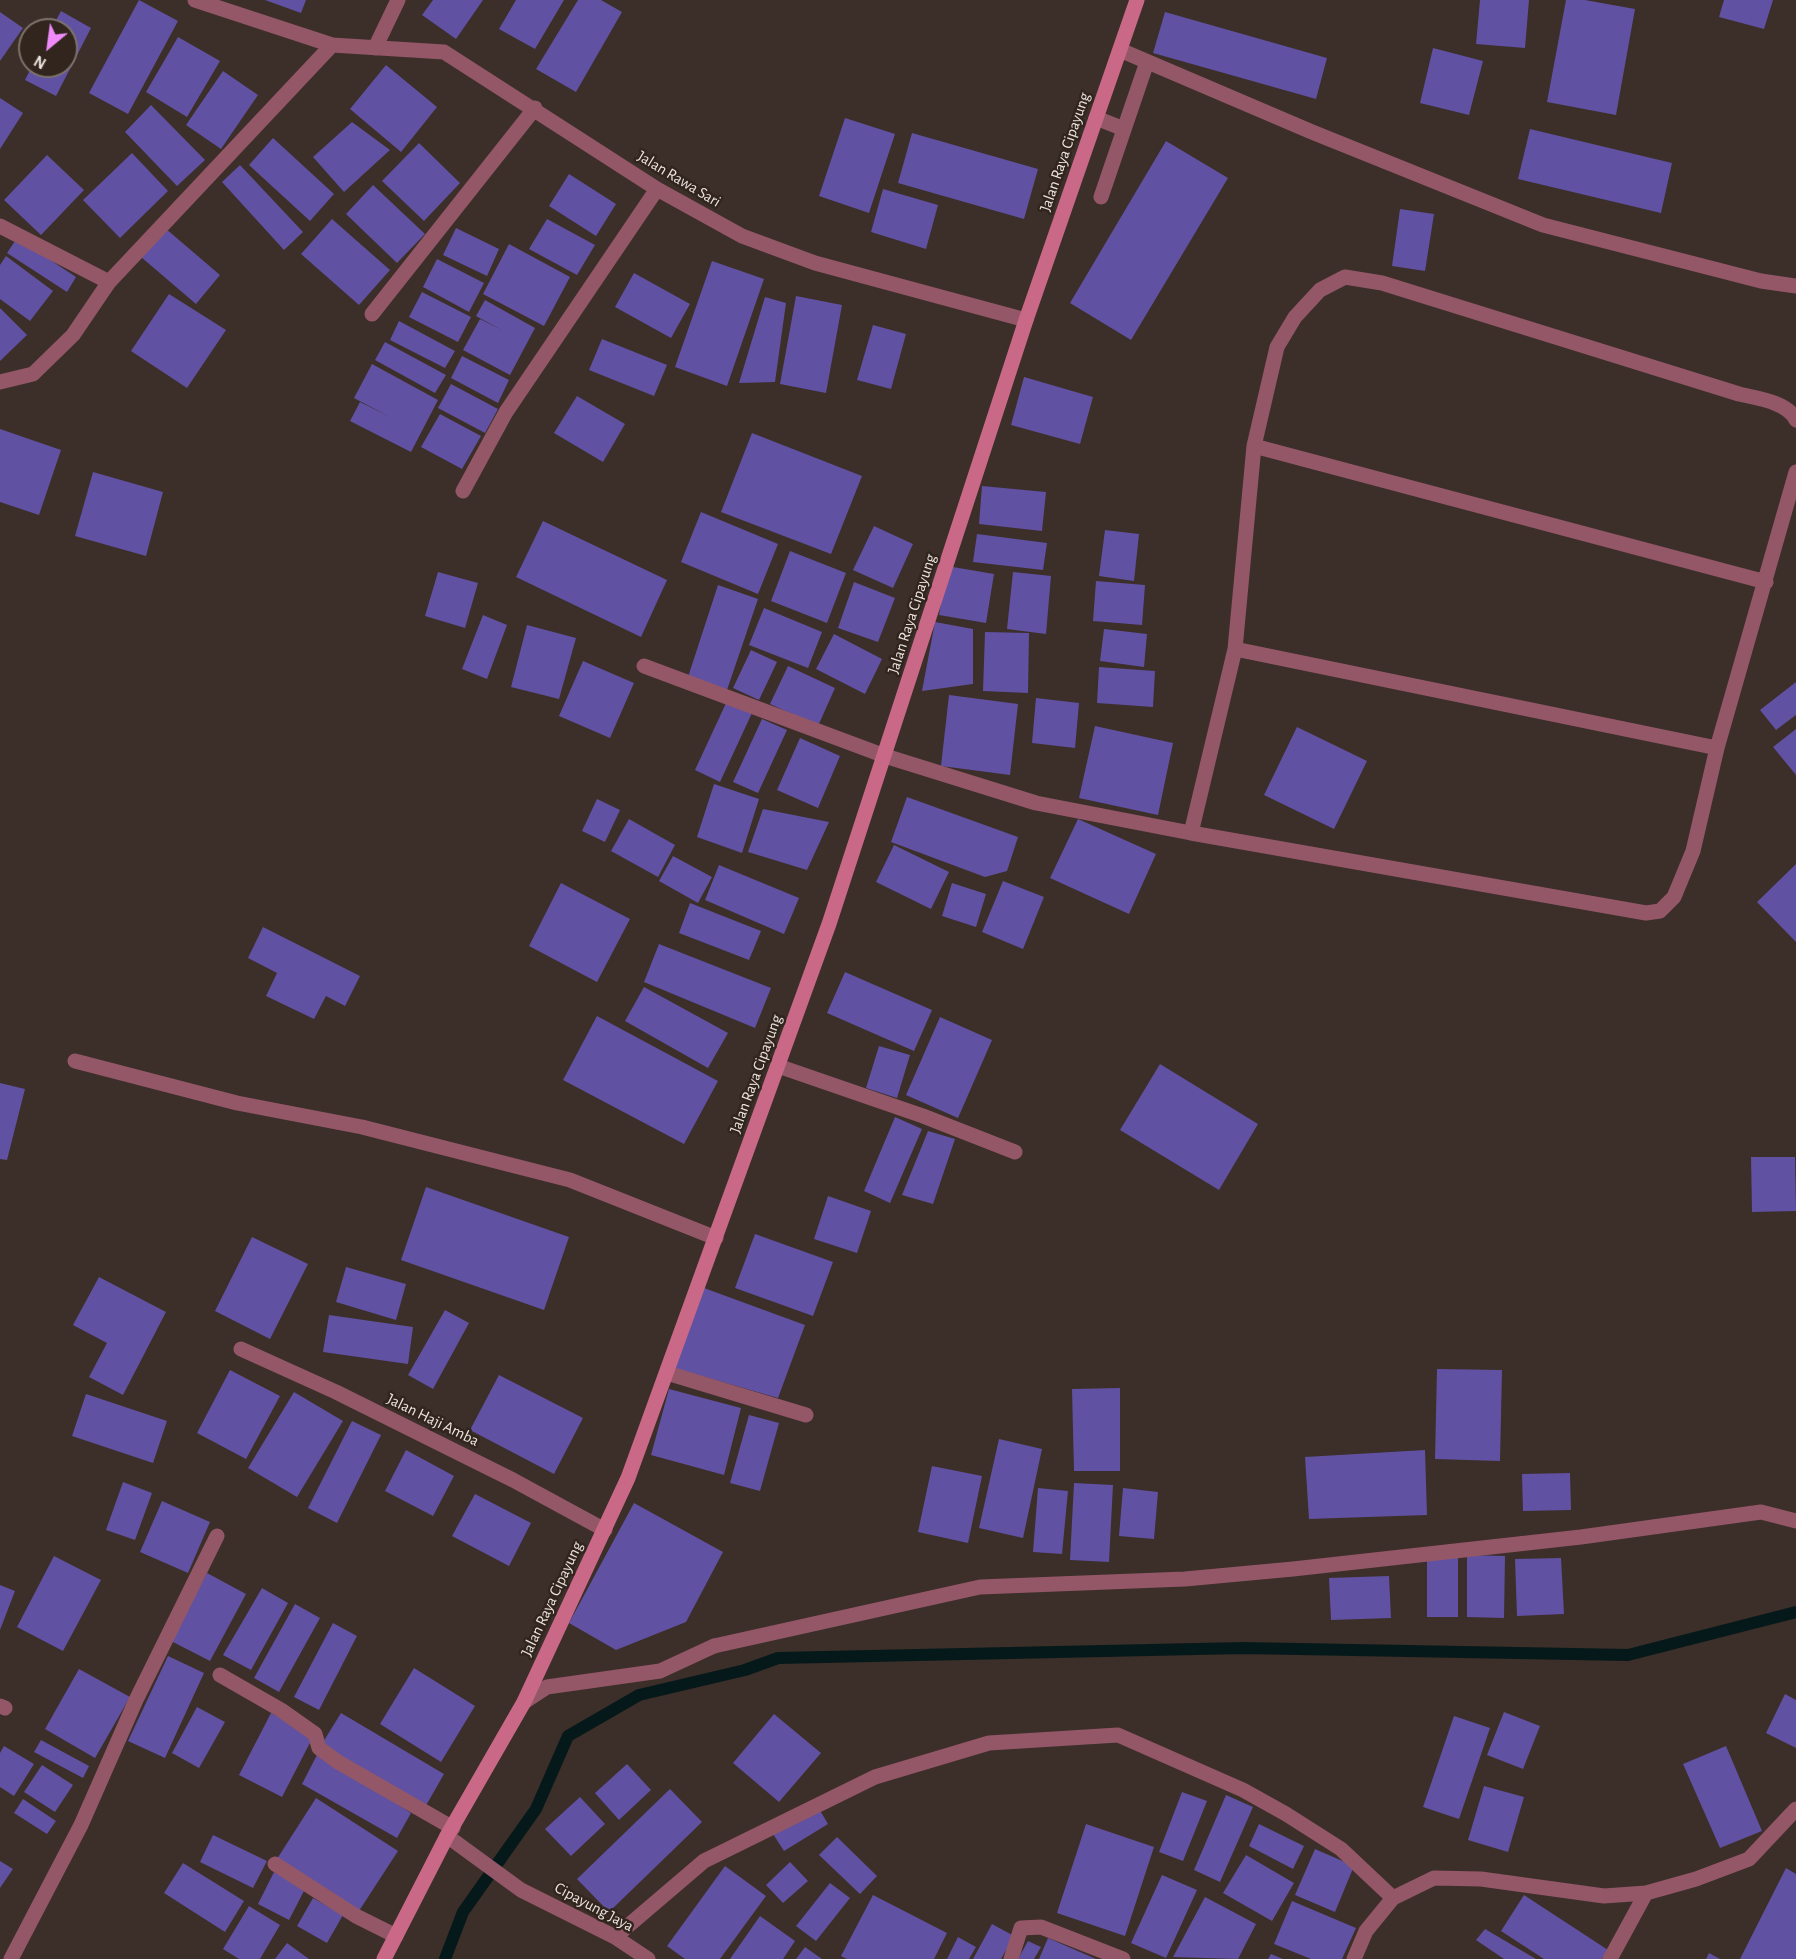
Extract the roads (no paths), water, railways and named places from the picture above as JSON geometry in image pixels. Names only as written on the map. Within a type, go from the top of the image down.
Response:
[{"type":"main road","name":"Jalan Raya Cipayung","points":[[384,1959],[450,1832],[524,1702],[628,1478],[778,1066],[885,756],[1026,320],[1137,0]]},
{"type":"street","name":"Jalan Rawa Sari","points":[[195,0],[332,45],[444,52],[657,189],[742,236],[815,263],[1026,320]]},
{"type":"street","points":[[375,48],[398,0]]},
{"type":"street","points":[[0,382],[33,374],[73,334],[109,282],[332,45]]},
{"type":"street","points":[[1120,50],[1543,225],[1761,281],[1796,286]]},
{"type":"street","points":[[1101,196],[1147,62]]},
{"type":"street","points":[[372,314],[534,108]]},
{"type":"street","points":[[1096,118],[1124,129]]},
{"type":"street","points":[[463,491],[506,412],[657,189]]},
{"type":"street","points":[[0,226],[109,282]]},
{"type":"street","points":[[1191,833],[1235,649],[1254,446],[1277,347],[1295,317],[1320,290],[1345,278],[1382,283],[1739,394],[1769,401],[1794,415],[1796,420]]},
{"type":"street","points":[[1254,446],[1766,582]]},
{"type":"street","points":[[644,666],[885,756],[1036,803],[1191,833],[1646,913],[1660,910],[1674,897],[1692,851],[1717,748],[1796,472]]},
{"type":"street","points":[[1235,649],[1717,748]]},
{"type":"street","points":[[75,1061],[237,1103],[362,1127],[570,1180],[716,1238]]},
{"type":"street","points":[[778,1066],[923,1116],[1015,1152]]},
{"type":"street","name":"Jalan Haji Amba","points":[[241,1349],[336,1392],[513,1480],[605,1530]]},
{"type":"street","points":[[667,1372],[806,1415]]},
{"type":"street","points":[[524,1702],[547,1687],[660,1671],[714,1646],[980,1587],[1185,1579],[1282,1570],[1581,1537],[1761,1512],[1796,1521]]},
{"type":"street","points":[[11,1959],[81,1825],[136,1700],[217,1536]]},
{"type":"street","name":"Cipayung Jaya","points":[[220,1675],[281,1710],[315,1734],[319,1748],[450,1832],[471,1855],[521,1890],[615,1937],[648,1959]]},
{"type":"street","points":[[615,1937],[704,1861],[874,1777],[989,1743],[1118,1735],[1243,1790],[1286,1814],[1341,1849],[1393,1898]]},
{"type":"street","points":[[1354,1959],[1366,1931],[1393,1898],[1434,1878],[1481,1879],[1604,1896],[1646,1893],[1696,1879],[1749,1860],[1796,1809]]},
{"type":"street","points":[[275,1864],[356,1916],[396,1936]]},
{"type":"street","points":[[1610,1959],[1646,1893]]},
{"type":"street","points":[[1011,1959],[1021,1929],[1041,1927],[1124,1959]]},
{"type":"waterway","points":[[445,1959],[463,1912],[536,1809],[568,1736],[639,1695],[745,1670],[778,1658],[1243,1648],[1628,1655],[1796,1612]]}]
